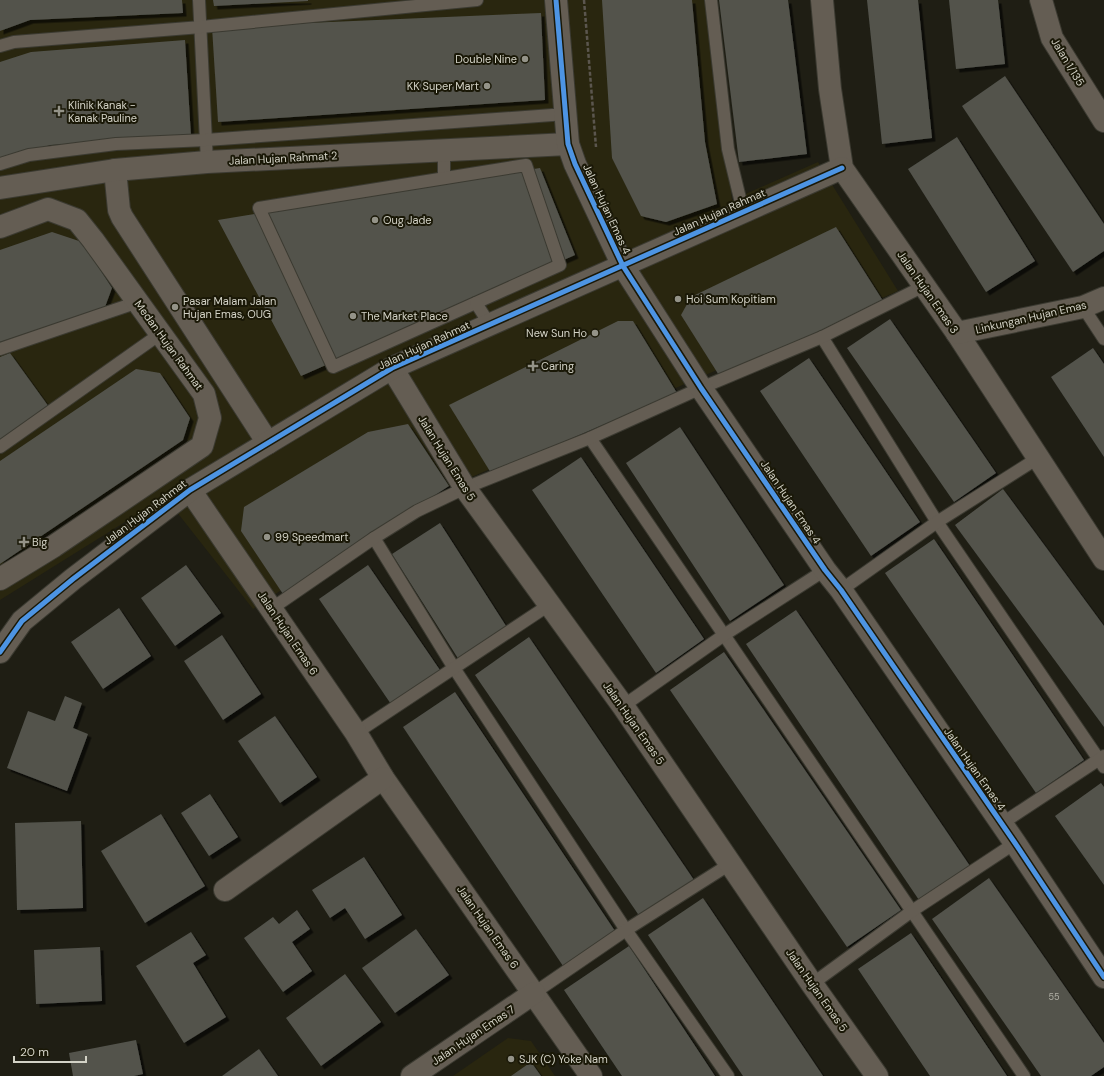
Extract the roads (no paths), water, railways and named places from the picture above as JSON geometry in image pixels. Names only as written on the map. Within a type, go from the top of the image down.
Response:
[{"type":"street","name":"Jalan Hujan Emas 4","points":[[556,0],[568,144],[575,164],[623,266],[701,388],[1015,844],[1104,977]]},
{"type":"street","name":"Jalan Hujan Emas 3","points":[[822,0],[830,89],[842,168],[957,333],[1104,559]]},
{"type":"street","name":"Jalan 1/135","points":[[1041,0],[1052,38],[1104,121]]},
{"type":"street","name":"Jalan Hujan Rahmat 2","points":[[0,188],[115,170],[207,162],[568,144]]},
{"type":"street","name":"Jalan Hujan Rahmat","points":[[0,652],[22,621],[73,579],[190,490],[392,368],[842,168]]},
{"type":"street","points":[[115,170],[118,206],[122,217],[268,443]]},
{"type":"street","name":"Medan Hujan Rahmat","points":[[0,226],[48,209],[77,220],[204,394],[210,418],[202,446]]},
{"type":"street","name":"Linkungan Hujan Emas","points":[[957,333],[1083,307],[1104,298]]},
{"type":"street","name":"Jalan Hujan Emas 5","points":[[392,368],[465,488],[623,706],[812,984],[877,1076]]},
{"type":"street","points":[[0,579],[54,546],[202,446],[219,472]]},
{"type":"street","name":"Jalan Hujan Emas 6","points":[[190,490],[356,733],[383,778],[591,1076]]},
{"type":"street","points":[[225,890],[383,778]]},
{"type":"street","name":"Jalan Hujan Emas 7","points":[[412,1076],[534,993]]},
{"type":"lane","points":[[199,0],[207,162]]},
{"type":"lane","points":[[0,46],[14,42],[201,27],[477,0]]},
{"type":"lane","points":[[711,0],[728,149],[743,211]]},
{"type":"lane","points":[[0,164],[29,154],[116,144],[206,140],[566,114]]},
{"type":"lane","points":[[444,150],[444,178]]},
{"type":"lane","points":[[526,165],[560,265],[476,303],[333,367],[259,208],[526,165]]},
{"type":"lane","points":[[271,609],[374,538],[417,511],[465,488],[590,438],[701,388],[822,337],[924,286]]},
{"type":"lane","points":[[0,349],[138,302]]},
{"type":"lane","points":[[476,303],[490,325]]},
{"type":"lane","points":[[1083,307],[1104,339]]},
{"type":"lane","points":[[0,447],[160,334]]},
{"type":"lane","points":[[822,337],[937,522],[1102,761],[1001,824]]},
{"type":"lane","points":[[590,438],[1024,1076]]},
{"type":"lane","points":[[841,590],[937,522],[1038,458]]},
{"type":"lane","points":[[374,538],[454,668],[626,930],[728,1076]]},
{"type":"lane","points":[[623,706],[724,635],[825,570]]},
{"type":"lane","points":[[356,733],[549,605]]},
{"type":"lane","points":[[812,984],[912,911],[1015,844]]},
{"type":"lane","points":[[534,993],[626,930],[730,864]]},
{"type":"place","name":"Double Nine","points":[[525,59]]},
{"type":"place","name":"KK Super Mart","points":[[487,86]]},
{"type":"place","name":"Klinik Kanak - Kanak Pauline","points":[[59,111]]},
{"type":"place","name":"Oug Jade","points":[[375,220]]},
{"type":"place","name":"Hoi Sum Kopitiam","points":[[678,299]]},
{"type":"place","name":"Pasar Malam Jalan Hujan Emas, OUG","points":[[175,307]]},
{"type":"place","name":"The Market Place","points":[[353,316]]},
{"type":"place","name":"New Sun Ho","points":[[595,333]]},
{"type":"place","name":"Caring","points":[[533,366]]},
{"type":"place","name":"99 Speedmart","points":[[267,537]]},
{"type":"place","name":"Big","points":[[24,542]]},
{"type":"place","name":"SJK (C) Yoke Nam","points":[[511,1059]]}]
